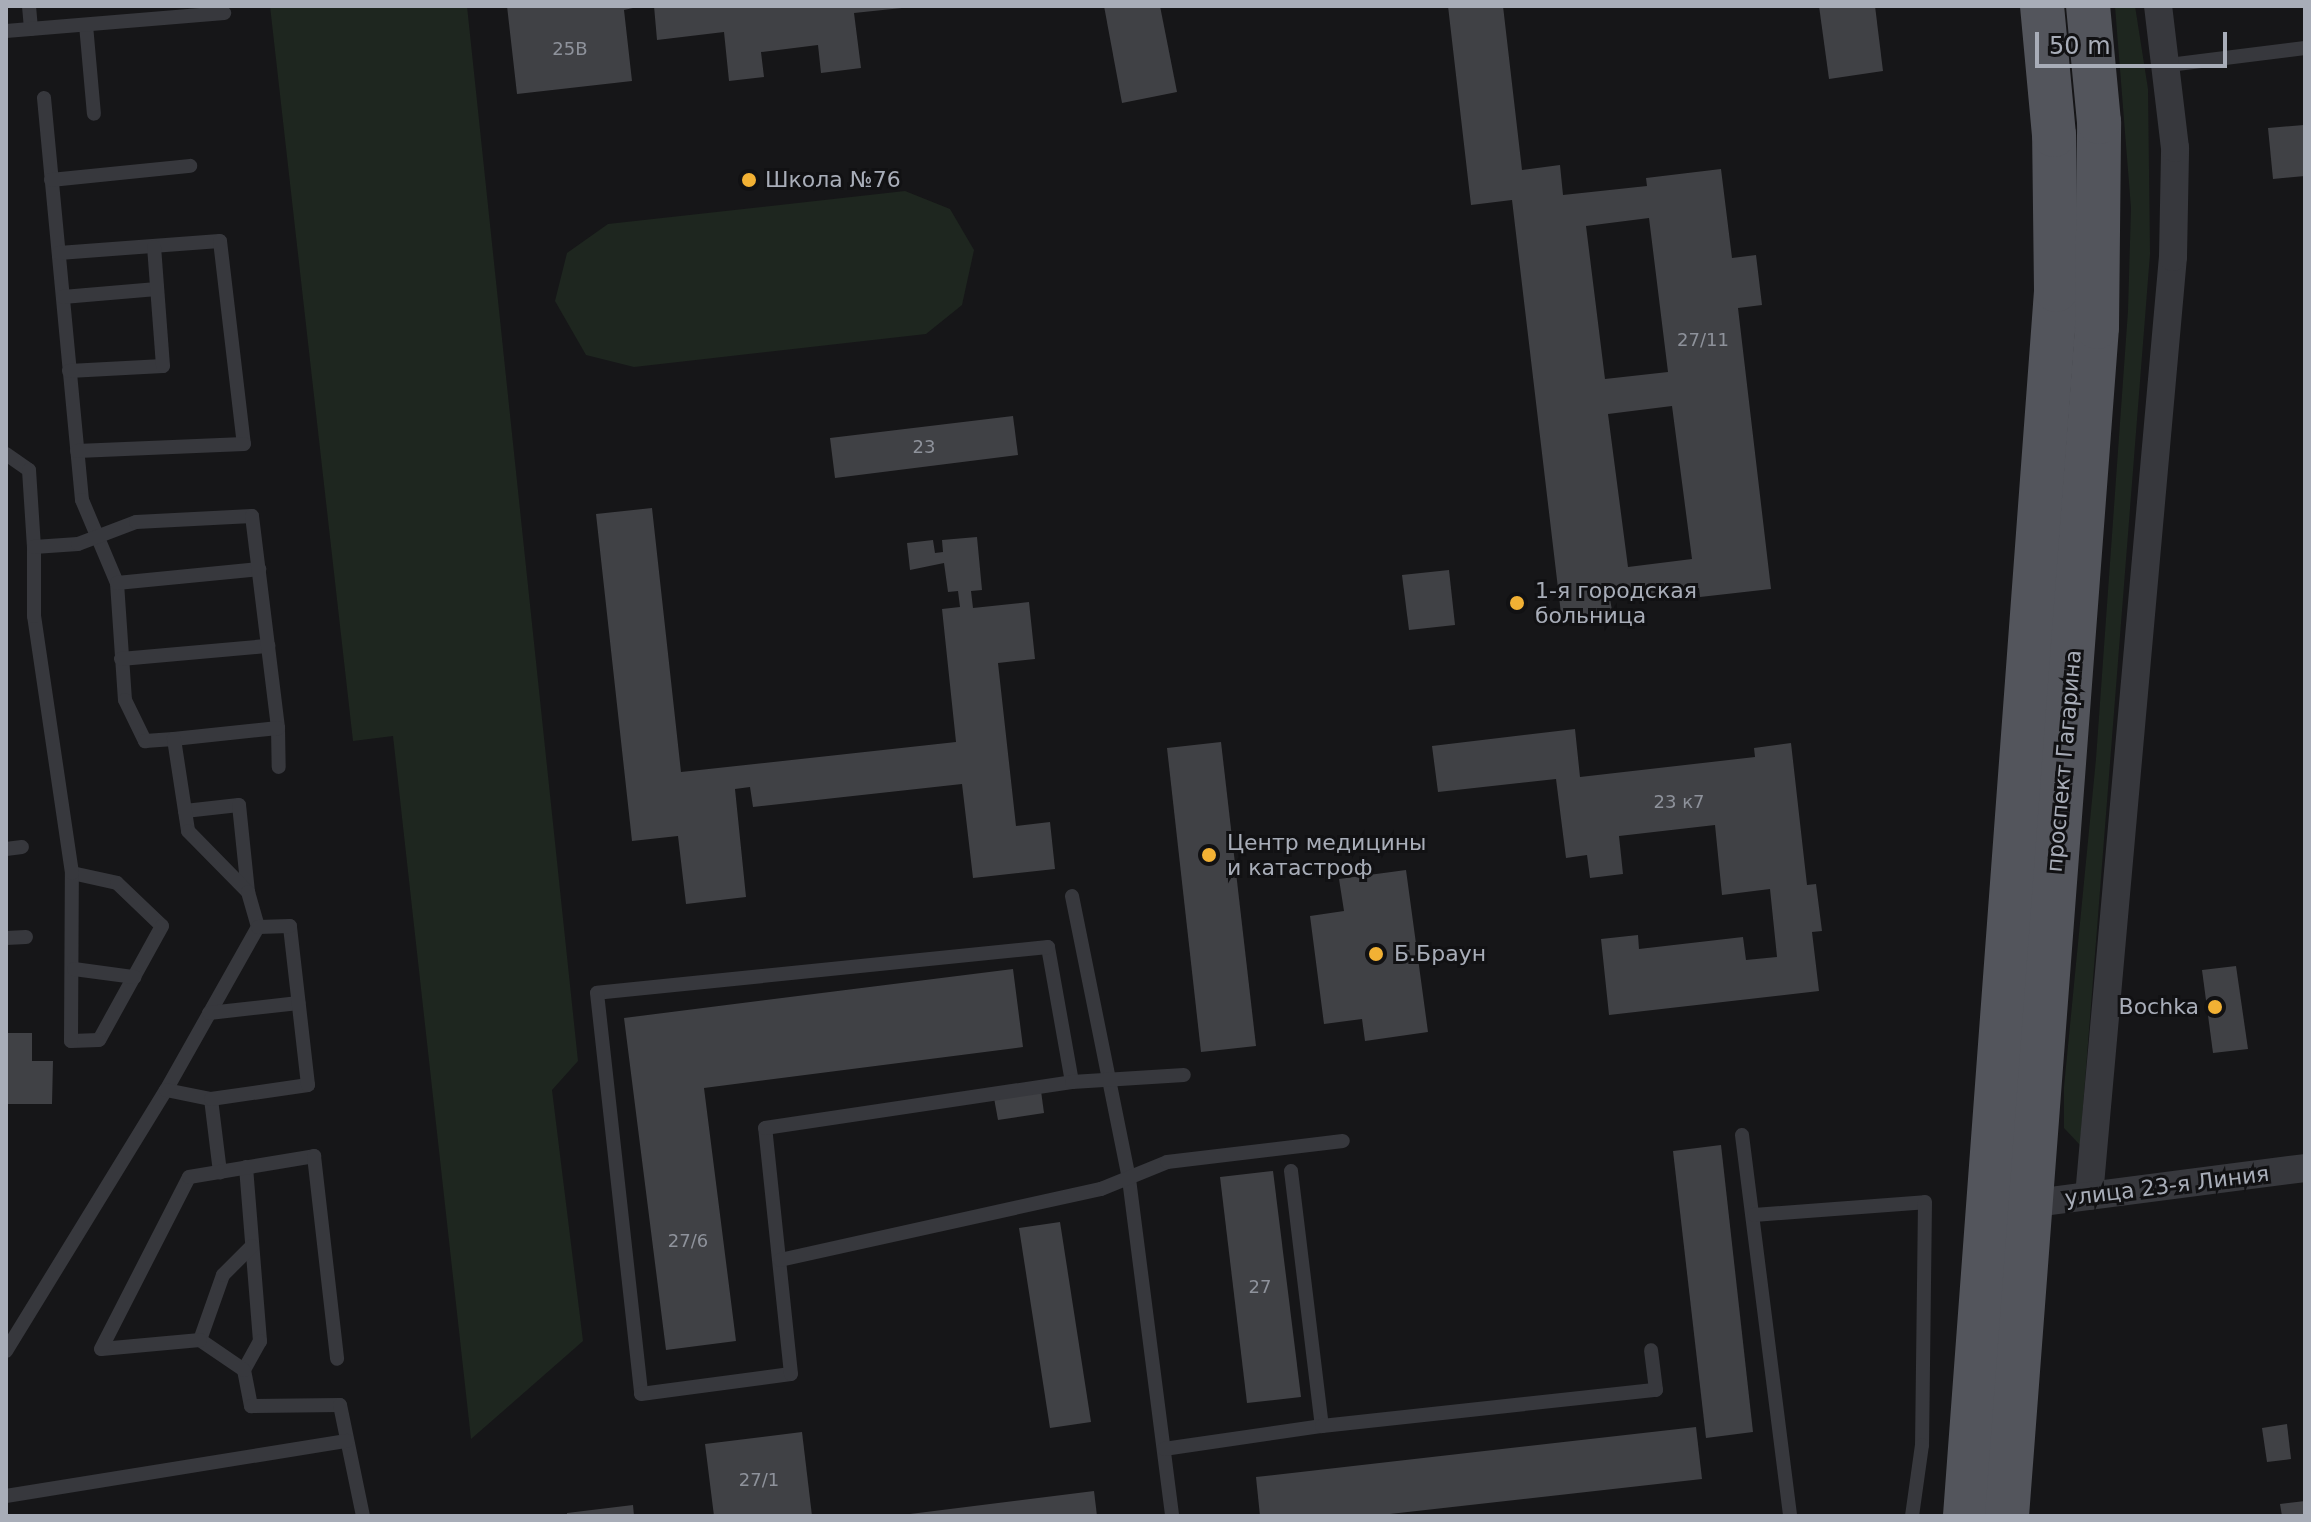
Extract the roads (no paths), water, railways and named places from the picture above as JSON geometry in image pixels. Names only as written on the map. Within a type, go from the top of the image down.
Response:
[{"type":"main road","name":"проспект Гагарина","points":[[1965,1516],[2056,290],[2054,135],[2042,6]]},
{"type":"main road","name":"проспект Гагарина","points":[[2007,1516],[2028,1204],[2097,327],[2099,122],[2088,6]]},
{"type":"street","points":[[2089,1196],[2173,257],[2175,148],[2169,65],[2158,6]]},
{"type":"street","name":"улица 23-я Линия","points":[[2028,1204],[2305,1168]]},
{"type":"lane","points":[[29,6],[31,29]]},
{"type":"lane","points":[[6,31],[224,13]]},
{"type":"lane","points":[[86,25],[94,114]]},
{"type":"lane","points":[[2169,65],[2305,48]]},
{"type":"lane","points":[[44,98],[82,500],[117,583],[125,700],[145,741],[278,728]]},
{"type":"lane","points":[[51,180],[190,166]]},
{"type":"lane","points":[[59,253],[220,241],[244,444],[77,451]]},
{"type":"lane","points":[[69,371],[163,366],[154,247]]},
{"type":"lane","points":[[63,297],[157,289]]},
{"type":"lane","points":[[6,454],[29,470],[34,616],[72,873],[74,969],[71,1041],[99,1040],[162,926],[117,883],[72,873]]},
{"type":"lane","points":[[34,547],[78,544],[96,533],[136,522],[252,516],[278,728],[279,767]]},
{"type":"lane","points":[[117,583],[259,569]]},
{"type":"lane","points":[[121,659],[268,646]]},
{"type":"lane","points":[[174,739],[188,831],[248,892]]},
{"type":"lane","points":[[6,1351],[166,1090],[258,927],[248,892],[239,805],[185,811]]},
{"type":"lane","points":[[6,849],[22,847]]},
{"type":"lane","points":[[1072,896],[1129,1179],[1172,1516]]},
{"type":"lane","points":[[166,1090],[211,1099],[308,1085],[290,926],[258,927]]},
{"type":"lane","points":[[6,938],[26,937]]},
{"type":"lane","points":[[1072,1082],[1048,947],[597,993],[641,1394],[791,1374],[765,1128],[1072,1082],[1184,1075]]},
{"type":"lane","points":[[74,969],[134,977]]},
{"type":"lane","points":[[209,1013],[298,1003]]},
{"type":"lane","points":[[211,1099],[220,1172]]},
{"type":"lane","points":[[1742,1135],[1790,1516]]},
{"type":"lane","points":[[780,1260],[1129,1179],[1167,1162],[1343,1141]]},
{"type":"lane","points":[[244,1370],[200,1340],[101,1349],[189,1177],[314,1156],[337,1359]]},
{"type":"lane","points":[[246,1167],[260,1341],[244,1370],[251,1406],[340,1405],[363,1516]]},
{"type":"lane","points":[[1291,1171],[1322,1426]]},
{"type":"lane","points":[[1754,1215],[1925,1202],[1922,1445],[1912,1516]]},
{"type":"lane","points":[[200,1340],[223,1275],[252,1246]]},
{"type":"lane","points":[[1164,1449],[1322,1426],[1656,1390],[1651,1350]]},
{"type":"lane","points":[[6,1496],[347,1441]]},
{"type":"place","name":"Школа №76","points":[[749,180]]},
{"type":"place","name":"1-я городская больница","points":[[1517,603]]},
{"type":"place","name":"Центр медицины и катастроф","points":[[1209,855]]},
{"type":"place","name":"Б.Браун","points":[[1376,954]]},
{"type":"place","name":"Bochka","points":[[2215,1007]]}]
